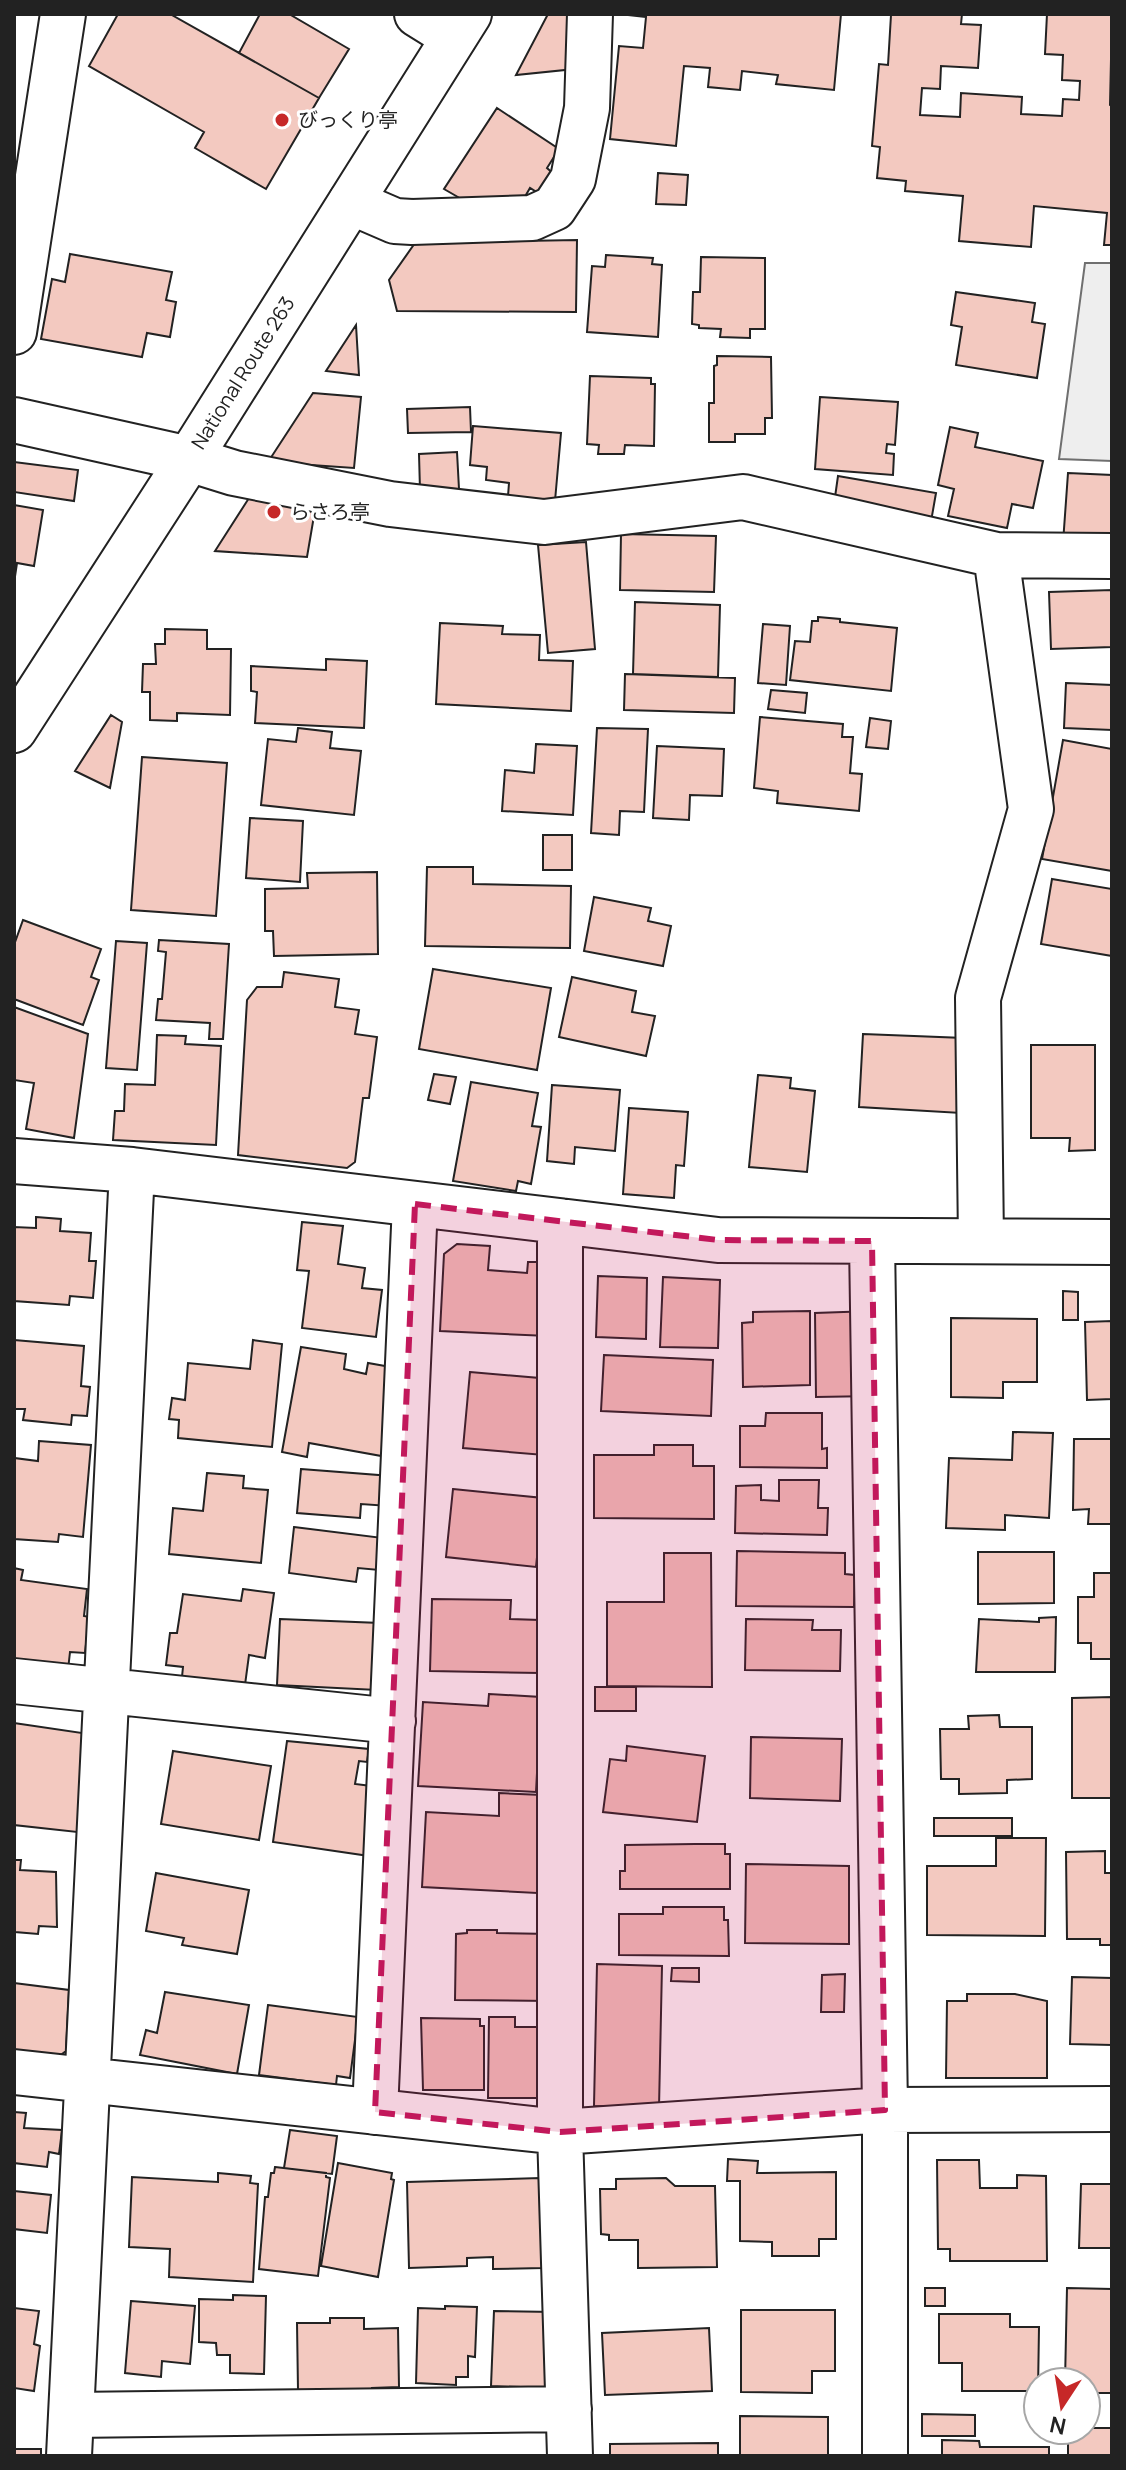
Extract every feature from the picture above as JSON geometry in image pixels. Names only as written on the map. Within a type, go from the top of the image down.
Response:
[{"type":"main road","points":[[14,332],[63,14]]},
{"type":"main road","points":[[417,14],[461,26]]},
{"type":"main road","points":[[351,202],[395,221],[412,222],[532,218],[554,208],[573,179],[587,108],[590,14]]},
{"type":"main road","name":"National Route 263","points":[[14,730],[189,459],[461,26]]},
{"type":"main road","points":[[14,420],[189,459],[234,473],[390,504],[544,522],[743,497],[996,555],[1112,556]]},
{"type":"main road","points":[[981,1241],[978,998],[1031,809],[996,555]]},
{"type":"main road","points":[[14,1161],[132,1170],[718,1240],[1112,1242]]},
{"type":"main road","points":[[132,1170],[70,2436],[569,2409]]},
{"type":"main road","points":[[375,2112],[415,1204]]},
{"type":"main road","points":[[560,1221],[560,2132],[570,2456]]},
{"type":"main road","points":[[872,1241],[885,2110],[885,2456]]},
{"type":"main road","points":[[14,1681],[393,1721]]},
{"type":"main road","points":[[14,2072],[560,2132],[885,2110],[1112,2109]]},
{"type":"highlighted area","points":[[415,1204],[718,1240],[872,1241],[885,2110],[560,2132],[375,2112]]},
{"type":"shaded area","points":[[1085,263],[1112,263],[1112,461],[1059,459]]},
{"type":"building","points":[[118,14],[170,14],[319,98],[266,189],[195,148],[204,132],[89,66]]},
{"type":"building","points":[[260,14],[289,14],[349,49],[319,98],[239,53]]},
{"type":"building","points":[[548,14],[570,14],[584,68],[516,75]]},
{"type":"building","points":[[619,14],[841,14],[834,90],[776,84],[778,75],[742,71],[740,90],[708,87],[710,68],[684,66],[676,146],[610,139],[619,46],[643,48],[646,17]]},
{"type":"building","points":[[880,14],[962,14],[961,24],[981,25],[978,68],[941,66],[940,89],[922,88],[920,115],[960,117],[961,93],[1022,97],[1021,114],[1062,116],[1063,99],[1079,100],[1080,81],[1062,80],[1063,55],[1045,54],[1047,14],[1112,14],[1112,245],[1104,245],[1107,213],[1034,206],[1031,247],[959,241],[963,196],[905,191],[906,181],[877,178],[880,147],[872,146],[879,64],[888,65],[891,15]]},
{"type":"building","points":[[497,108],[559,149],[547,168],[556,176],[543,196],[530,188],[523,200],[477,208],[444,189]]},
{"type":"building","points":[[658,173],[688,175],[686,205],[656,204]]},
{"type":"building","points":[[577,240],[576,312],[397,311],[389,280],[415,243]]},
{"type":"building","points":[[70,254],[172,272],[166,300],[176,302],[170,337],[147,333],[142,357],[41,339],[52,279],[65,282]]},
{"type":"building","points":[[606,255],[653,258],[652,264],[662,265],[658,337],[587,332],[592,266],[605,267]]},
{"type":"building","points":[[701,257],[765,258],[765,329],[750,329],[750,338],[720,337],[721,329],[699,328],[699,325],[692,324],[693,292],[700,292]]},
{"type":"building","points":[[956,292],[1035,303],[1032,322],[1045,324],[1037,378],[956,365],[962,327],[951,325]]},
{"type":"building","points":[[356,325],[359,375],[326,371]]},
{"type":"building","points":[[717,356],[771,357],[772,418],[765,418],[765,434],[735,434],[735,442],[709,442],[709,403],[714,403]]},
{"type":"building","points":[[590,376],[651,378],[651,384],[655,384],[654,446],[625,445],[624,454],[598,454],[599,445],[587,444]]},
{"type":"building","points":[[313,393],[361,397],[354,468],[268,462]]},
{"type":"building","points":[[820,397],[898,402],[895,445],[887,444],[886,453],[894,454],[893,475],[815,469]]},
{"type":"building","points":[[470,407],[471,432],[408,433],[407,409]]},
{"type":"building","points":[[473,426],[561,433],[555,501],[508,496],[509,483],[486,480],[487,467],[470,465]]},
{"type":"building","points":[[950,427],[978,433],[975,447],[1043,461],[1033,508],[1012,504],[1007,528],[948,516],[954,489],[938,485]]},
{"type":"building","points":[[457,452],[459,489],[420,490],[419,454]]},
{"type":"building","points":[[14,462],[78,470],[74,501],[14,492]]},
{"type":"building","points":[[1068,473],[1112,475],[1112,546],[1063,543]]},
{"type":"building","points":[[838,476],[936,493],[929,533],[834,504]]},
{"type":"building","points":[[249,498],[315,510],[307,557],[215,551]]},
{"type":"building","points":[[14,505],[43,510],[34,566],[17,563],[14,583]]},
{"type":"building","points":[[621,534],[716,536],[714,592],[620,590]]},
{"type":"building","points":[[586,542],[595,649],[548,653],[538,545]]},
{"type":"building","points":[[1112,590],[1112,647],[1051,649],[1049,592]]},
{"type":"building","points":[[635,602],[720,605],[718,677],[633,674]]},
{"type":"building","points":[[818,617],[897,628],[891,691],[790,680],[795,641],[810,642],[812,621],[818,621]]},
{"type":"building","points":[[440,623],[503,626],[502,634],[540,635],[539,660],[573,661],[571,711],[436,704]]},
{"type":"building","points":[[763,624],[790,626],[786,685],[758,683]]},
{"type":"building","points":[[165,629],[207,630],[207,649],[231,649],[230,715],[177,713],[177,721],[150,720],[150,692],[142,692],[143,664],[156,664],[155,644],[165,644]]},
{"type":"building","points":[[326,659],[367,661],[364,728],[255,723],[257,692],[251,691],[251,666],[326,670]]},
{"type":"building","points":[[625,674],[735,678],[734,713],[624,710]]},
{"type":"building","points":[[1066,683],[1112,685],[1112,730],[1064,728]]},
{"type":"building","points":[[771,690],[807,693],[805,713],[768,709]]},
{"type":"building","points":[[111,715],[122,722],[110,788],[75,771]]},
{"type":"building","points":[[760,717],[843,724],[842,737],[853,737],[850,773],[862,774],[859,811],[777,803],[778,791],[754,788]]},
{"type":"building","points":[[870,718],[891,721],[888,749],[866,747]]},
{"type":"building","points":[[298,728],[332,732],[330,748],[361,751],[354,815],[261,805],[268,739],[296,742]]},
{"type":"building","points":[[597,728],[648,729],[644,812],[620,811],[619,835],[591,833]]},
{"type":"building","points":[[1063,740],[1112,749],[1112,871],[1042,859]]},
{"type":"building","points":[[536,744],[577,746],[573,815],[502,811],[505,770],[534,773]]},
{"type":"building","points":[[657,746],[724,749],[722,796],[690,795],[689,820],[653,818]]},
{"type":"building","points":[[142,757],[227,763],[216,916],[131,910]]},
{"type":"building","points":[[250,818],[303,821],[300,882],[246,878]]},
{"type":"building","points":[[543,835],[572,835],[572,870],[543,870]]},
{"type":"building","points":[[427,867],[473,867],[473,884],[571,886],[570,948],[425,946]]},
{"type":"building","points":[[377,872],[378,954],[274,956],[273,931],[265,931],[265,889],[308,888],[307,873]]},
{"type":"building","points":[[1052,879],[1112,889],[1112,956],[1041,944]]},
{"type":"building","points":[[594,897],[651,908],[648,921],[671,926],[663,966],[584,951]]},
{"type":"building","points":[[23,920],[101,949],[91,977],[99,980],[83,1025],[14,999],[14,945]]},
{"type":"building","points":[[159,940],[229,944],[223,1039],[209,1039],[210,1023],[156,1020],[158,999],[162,999],[166,952],[158,951]]},
{"type":"building","points":[[116,941],[147,943],[137,1070],[106,1068]]},
{"type":"building","points":[[433,969],[551,988],[537,1070],[419,1049]]},
{"type":"building","points":[[284,972],[339,979],[335,1007],[359,1010],[355,1034],[377,1037],[369,1098],[363,1098],[355,1162],[347,1168],[238,1155],[247,1000],[257,987],[282,987]]},
{"type":"building","points":[[572,977],[636,991],[632,1012],[655,1016],[646,1056],[559,1037]]},
{"type":"building","points":[[14,1007],[88,1034],[74,1138],[26,1129],[34,1083],[14,1080]]},
{"type":"building","points":[[863,1034],[964,1038],[961,1113],[859,1107]]},
{"type":"building","points":[[157,1035],[186,1036],[185,1044],[221,1046],[216,1145],[113,1140],[115,1111],[124,1111],[125,1084],[155,1085]]},
{"type":"building","points":[[1031,1045],[1095,1045],[1095,1150],[1069,1151],[1070,1138],[1031,1138]]},
{"type":"building","points":[[434,1074],[456,1077],[450,1104],[428,1100]]},
{"type":"building","points":[[758,1075],[791,1078],[790,1088],[815,1091],[807,1172],[749,1167]]},
{"type":"building","points":[[471,1082],[538,1093],[532,1126],[541,1127],[531,1184],[518,1181],[516,1191],[453,1181]]},
{"type":"building","points":[[552,1085],[620,1090],[615,1151],[575,1147],[574,1164],[547,1161]]},
{"type":"building","points":[[629,1108],[688,1112],[684,1166],[676,1165],[674,1198],[623,1194]]},
{"type":"building","points":[[36,1217],[61,1219],[60,1231],[91,1233],[89,1261],[96,1261],[93,1298],[70,1296],[69,1305],[14,1301],[14,1227],[36,1228]]},
{"type":"building","points":[[302,1222],[343,1226],[338,1264],[365,1268],[362,1288],[382,1290],[376,1337],[302,1328],[309,1271],[297,1270]]},
{"type":"building","points":[[457,1244],[490,1246],[488,1270],[527,1273],[528,1262],[551,1262],[548,1336],[440,1331],[444,1254]]},
{"type":"building","points":[[598,1276],[647,1278],[646,1339],[596,1337]]},
{"type":"building","points":[[663,1277],[720,1280],[718,1348],[660,1347]]},
{"type":"building","points":[[1063,1291],[1078,1292],[1078,1320],[1063,1320]]},
{"type":"building","points":[[810,1311],[810,1385],[743,1387],[742,1323],[753,1322],[753,1312]]},
{"type":"building","points":[[872,1311],[874,1396],[816,1397],[815,1313]]},
{"type":"building","points":[[951,1318],[1037,1319],[1037,1382],[1003,1382],[1003,1398],[951,1397]]},
{"type":"building","points":[[1112,1321],[1112,1399],[1087,1400],[1085,1322]]},
{"type":"building","points":[[14,1340],[84,1346],[81,1386],[90,1387],[87,1416],[72,1415],[71,1425],[23,1420],[25,1409],[14,1409]]},
{"type":"building","points":[[253,1340],[282,1344],[272,1447],[178,1438],[179,1420],[169,1419],[172,1398],[185,1400],[188,1363],[250,1369]]},
{"type":"building","points":[[301,1347],[346,1354],[344,1369],[366,1374],[368,1363],[402,1369],[387,1457],[309,1443],[307,1457],[282,1452]]},
{"type":"building","points":[[604,1355],[713,1360],[711,1416],[601,1411]]},
{"type":"building","points":[[470,1372],[551,1379],[544,1455],[463,1448]]},
{"type":"building","points":[[766,1413],[822,1413],[822,1449],[827,1448],[827,1468],[740,1467],[740,1426],[765,1426]]},
{"type":"building","points":[[1013,1432],[1053,1433],[1049,1518],[1005,1515],[1005,1530],[946,1528],[949,1458],[1012,1460]]},
{"type":"building","points":[[1074,1439],[1112,1439],[1112,1524],[1088,1524],[1089,1509],[1073,1510]]},
{"type":"building","points":[[39,1441],[91,1445],[83,1537],[59,1534],[58,1542],[14,1539],[14,1458],[38,1461]]},
{"type":"building","points":[[654,1445],[693,1445],[693,1466],[714,1466],[714,1519],[594,1518],[594,1455],[654,1455]]},
{"type":"building","points":[[301,1469],[391,1476],[389,1506],[361,1504],[360,1518],[297,1513]]},
{"type":"building","points":[[207,1473],[244,1476],[243,1488],[268,1490],[261,1563],[169,1554],[173,1508],[203,1511]]},
{"type":"building","points":[[779,1480],[819,1480],[818,1508],[828,1508],[827,1535],[735,1533],[736,1486],[761,1485],[761,1500],[779,1501]]},
{"type":"building","points":[[453,1489],[543,1498],[536,1567],[446,1557]]},
{"type":"building","points":[[294,1527],[383,1538],[379,1570],[358,1568],[356,1582],[289,1573]]},
{"type":"building","points":[[737,1551],[845,1553],[845,1574],[855,1575],[854,1607],[736,1606]]},
{"type":"building","points":[[978,1552],[1054,1552],[1054,1603],[978,1604]]},
{"type":"building","points":[[664,1553],[711,1553],[712,1687],[607,1686],[607,1602],[664,1602]]},
{"type":"building","points":[[14,1568],[23,1570],[21,1580],[87,1589],[84,1616],[89,1617],[85,1653],[70,1652],[68,1670],[14,1663]]},
{"type":"building","points":[[1094,1573],[1112,1573],[1112,1659],[1091,1659],[1091,1643],[1078,1643],[1078,1597],[1094,1597]]},
{"type":"building","points":[[243,1589],[274,1593],[265,1658],[249,1655],[245,1685],[182,1677],[183,1667],[166,1665],[170,1633],[177,1633],[183,1594],[241,1601]]},
{"type":"building","points":[[432,1599],[511,1600],[510,1619],[540,1620],[540,1673],[430,1671]]},
{"type":"building","points":[[1056,1617],[1055,1672],[976,1672],[979,1619],[1039,1622],[1039,1618]]},
{"type":"building","points":[[280,1619],[380,1623],[377,1690],[277,1685]]},
{"type":"building","points":[[746,1619],[813,1620],[812,1630],[841,1630],[840,1671],[745,1670]]},
{"type":"building","points":[[595,1687],[636,1687],[636,1711],[595,1711]]},
{"type":"building","points":[[489,1694],[541,1697],[536,1792],[418,1786],[423,1702],[488,1706]]},
{"type":"building","points":[[1112,1697],[1112,1798],[1072,1798],[1072,1698]]},
{"type":"building","points":[[999,1715],[1000,1727],[1032,1727],[1032,1779],[1007,1780],[1007,1793],[959,1794],[959,1779],[941,1779],[940,1729],[969,1729],[968,1716]]},
{"type":"building","points":[[14,1723],[89,1734],[77,1832],[14,1825]]},
{"type":"building","points":[[751,1737],[842,1739],[840,1801],[750,1798]]},
{"type":"building","points":[[287,1741],[369,1749],[367,1762],[359,1761],[355,1784],[371,1786],[376,1857],[273,1842]]},
{"type":"building","points":[[627,1746],[705,1756],[697,1822],[603,1812],[610,1759],[626,1761]]},
{"type":"building","points":[[173,1751],[271,1766],[259,1840],[161,1824]]},
{"type":"building","points":[[499,1793],[542,1795],[537,1893],[422,1887],[426,1812],[499,1816]]},
{"type":"building","points":[[934,1818],[1012,1818],[1012,1836],[934,1836]]},
{"type":"building","points":[[996,1838],[1046,1838],[1045,1936],[927,1935],[927,1866],[996,1866]]},
{"type":"building","points":[[725,1844],[725,1854],[730,1854],[730,1889],[620,1889],[620,1871],[625,1871],[625,1845]]},
{"type":"building","points":[[1105,1851],[1105,1873],[1112,1873],[1112,1945],[1100,1945],[1100,1939],[1067,1939],[1066,1852]]},
{"type":"building","points":[[14,1860],[21,1860],[20,1870],[56,1872],[57,1927],[39,1926],[38,1934],[15,1932]]},
{"type":"building","points":[[746,1864],[849,1866],[849,1944],[745,1943]]},
{"type":"building","points":[[156,1873],[249,1890],[237,1954],[182,1945],[184,1938],[146,1931]]},
{"type":"building","points":[[663,1907],[724,1907],[724,1920],[728,1920],[729,1956],[619,1955],[619,1914],[663,1914]]},
{"type":"building","points":[[467,1930],[551,1934],[550,2001],[455,2000],[456,1934],[467,1933]]},
{"type":"building","points":[[597,1964],[662,1966],[659,2108],[594,2106]]},
{"type":"building","points":[[672,1968],[699,1968],[699,1982],[671,1981]]},
{"type":"building","points":[[845,1974],[844,2012],[821,2012],[822,1975]]},
{"type":"building","points":[[1072,1977],[1112,1978],[1112,2045],[1070,2044]]},
{"type":"building","points":[[14,1983],[69,1990],[66,2051],[50,2063],[14,2058]]},
{"type":"building","points":[[165,1992],[249,2005],[237,2074],[140,2055],[146,2030],[157,2033]]},
{"type":"building","points":[[967,1994],[1015,1994],[1047,2001],[1047,2078],[946,2078],[947,2001],[967,2001]]},
{"type":"building","points":[[268,2005],[358,2017],[350,2078],[337,2076],[336,2085],[259,2075]]},
{"type":"building","points":[[489,2017],[515,2017],[515,2027],[549,2027],[549,2098],[488,2098]]},
{"type":"building","points":[[421,2018],[480,2019],[480,2026],[484,2026],[484,2090],[423,2090]]},
{"type":"building","points":[[14,2112],[26,2113],[24,2128],[62,2130],[59,2154],[49,2152],[47,2167],[14,2163]]},
{"type":"building","points":[[290,2130],[337,2136],[332,2174],[284,2168]]},
{"type":"building","points":[[728,2159],[758,2161],[757,2173],[836,2172],[836,2239],[819,2239],[819,2256],[772,2256],[772,2242],[740,2241],[740,2181],[727,2181]]},
{"type":"building","points":[[937,2160],[979,2160],[980,2188],[1017,2188],[1017,2175],[1046,2176],[1047,2261],[950,2261],[950,2249],[938,2249]]},
{"type":"building","points":[[338,2163],[392,2173],[391,2179],[394,2180],[378,2277],[321,2266]]},
{"type":"building","points":[[275,2167],[326,2173],[326,2177],[330,2178],[318,2276],[259,2269],[265,2197],[268,2197],[271,2173],[274,2173]]},
{"type":"building","points":[[218,2173],[251,2176],[250,2183],[258,2184],[253,2282],[169,2277],[170,2249],[129,2247],[132,2177],[218,2182]]},
{"type":"building","points":[[540,2178],[543,2268],[493,2269],[493,2257],[467,2258],[467,2266],[409,2268],[407,2182]]},
{"type":"building","points":[[666,2178],[675,2186],[715,2186],[717,2267],[638,2268],[638,2240],[609,2240],[609,2235],[601,2234],[600,2189],[616,2189],[616,2179]]},
{"type":"building","points":[[1081,2184],[1112,2184],[1112,2248],[1079,2248]]},
{"type":"building","points":[[14,2191],[51,2195],[47,2233],[14,2229]]},
{"type":"building","points":[[925,2288],[945,2288],[945,2306],[925,2306]]},
{"type":"building","points":[[1067,2288],[1112,2289],[1112,2393],[1102,2393],[1102,2366],[1065,2366]]},
{"type":"building","points":[[233,2295],[266,2296],[264,2374],[230,2373],[230,2355],[217,2355],[216,2343],[199,2342],[199,2299],[233,2300]]},
{"type":"building","points":[[131,2301],[195,2306],[190,2364],[162,2361],[161,2377],[125,2373]]},
{"type":"building","points":[[445,2306],[477,2307],[475,2357],[468,2356],[468,2377],[456,2377],[456,2385],[416,2383],[418,2308],[445,2309]]},
{"type":"building","points":[[14,2308],[39,2311],[34,2344],[40,2346],[34,2391],[14,2388]]},
{"type":"building","points":[[741,2310],[835,2310],[835,2371],[812,2371],[812,2393],[741,2392]]},
{"type":"building","points":[[494,2311],[554,2312],[547,2388],[491,2386]]},
{"type":"building","points":[[939,2314],[1010,2314],[1010,2327],[1039,2327],[1038,2366],[1022,2366],[1022,2391],[962,2391],[962,2363],[939,2363]]},
{"type":"building","points":[[330,2318],[364,2318],[364,2329],[398,2328],[399,2387],[372,2388],[372,2402],[298,2390],[297,2323],[330,2323]]},
{"type":"building","points":[[709,2328],[712,2391],[605,2395],[602,2333]]},
{"type":"building","points":[[922,2414],[975,2415],[975,2436],[922,2436]]},
{"type":"building","points":[[740,2416],[828,2417],[828,2456],[740,2456]]},
{"type":"building","points":[[1102,2428],[1112,2428],[1112,2456],[1068,2456],[1068,2446],[1102,2446]]},
{"type":"building","points":[[942,2440],[979,2441],[980,2447],[1049,2447],[1049,2456],[942,2456]]},
{"type":"building","points":[[718,2443],[718,2456],[610,2456],[610,2444]]},
{"type":"building","points":[[14,2449],[41,2449],[41,2456],[14,2456]]},
{"type":"place","name":"びっくり亭","points":[[282,120]]},
{"type":"place","name":"らさろ亭","points":[[274,512]]}]
